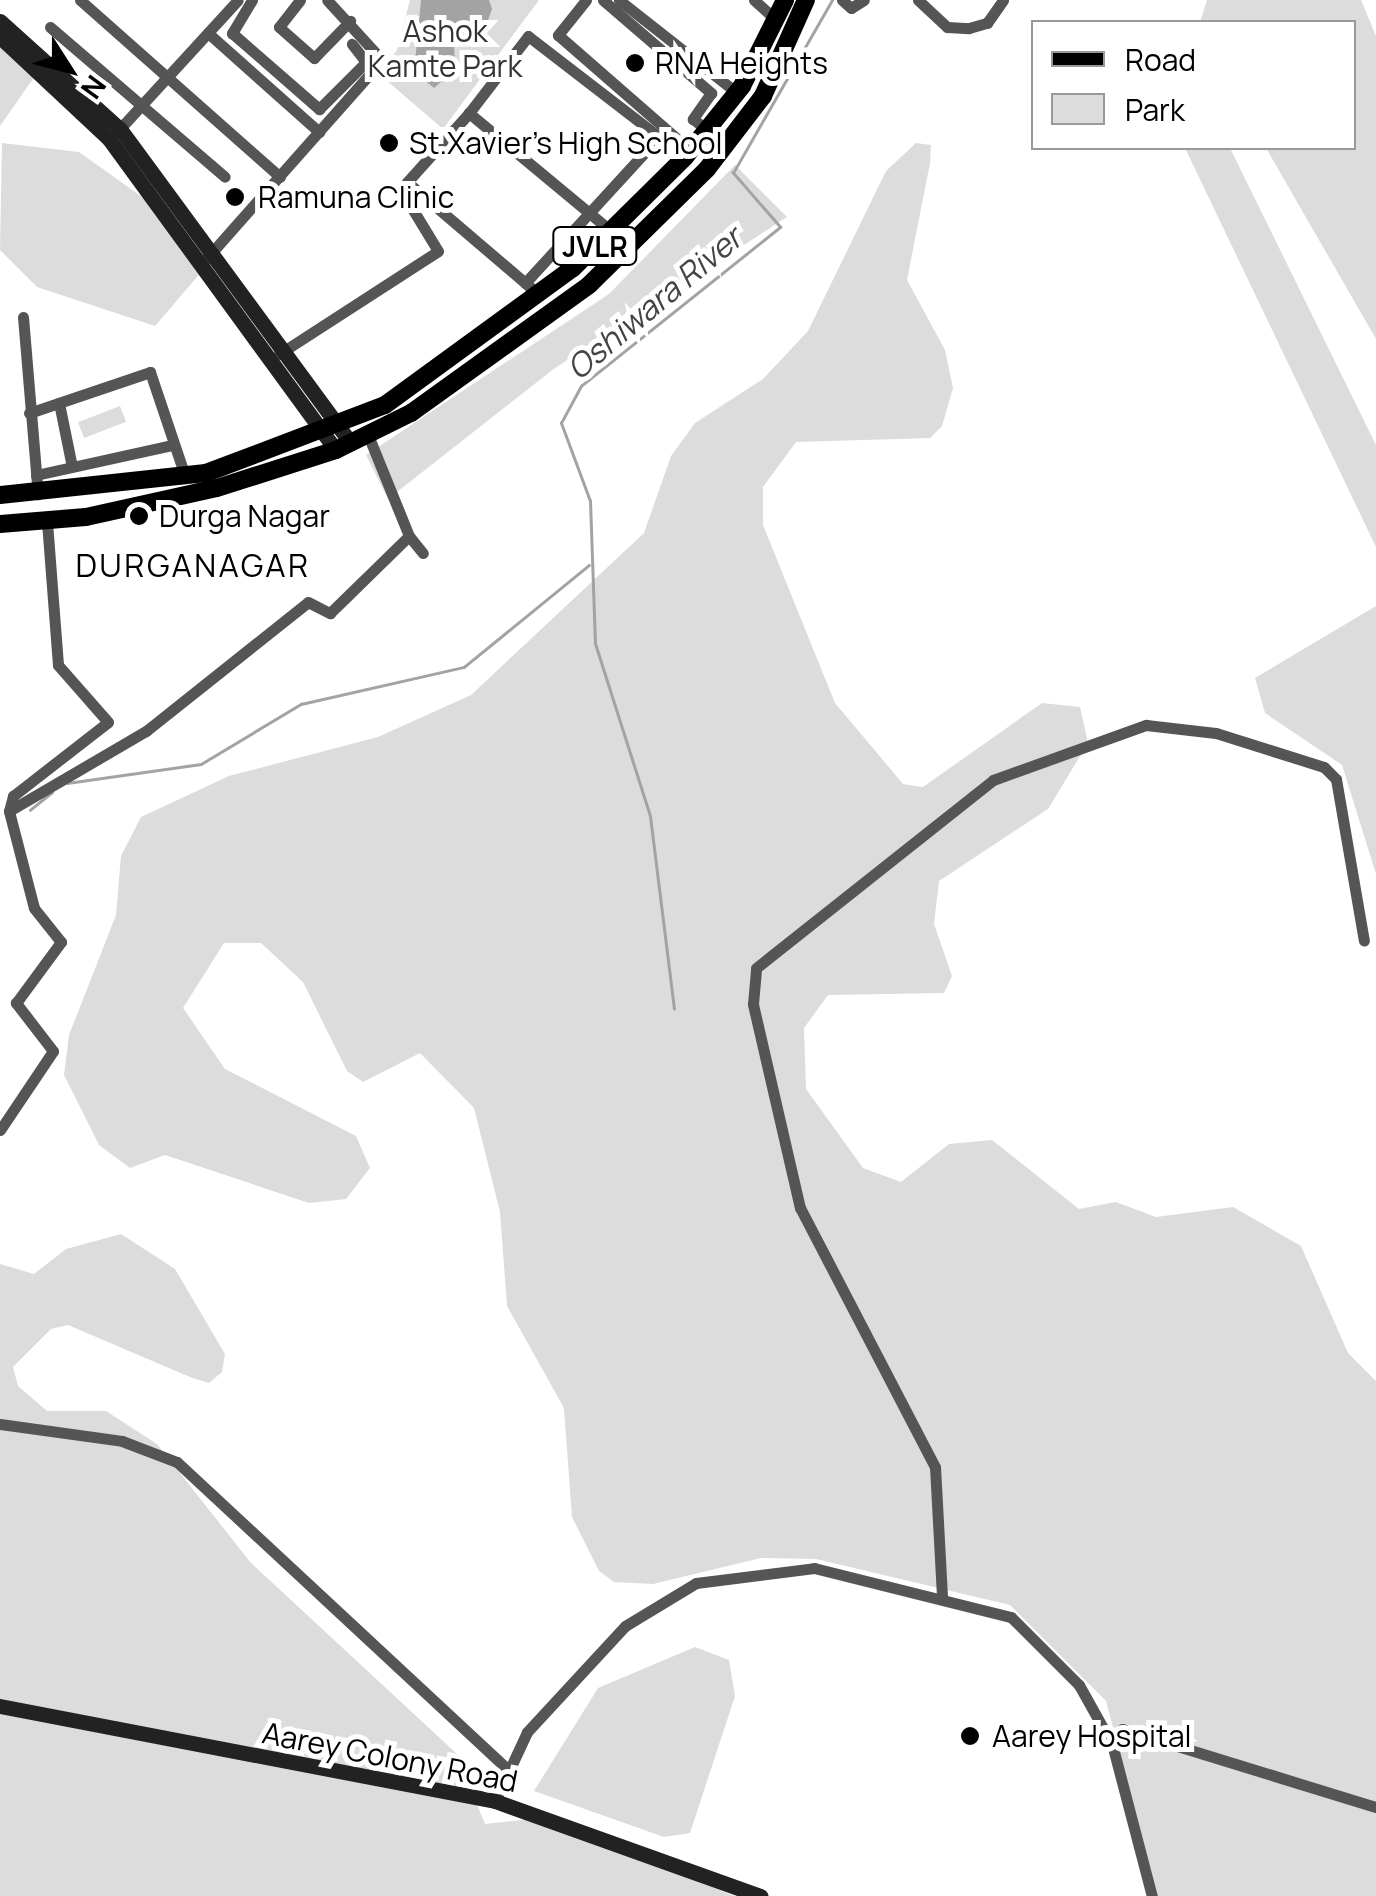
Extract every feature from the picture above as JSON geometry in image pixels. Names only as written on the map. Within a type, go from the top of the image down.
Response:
[{"type":"main road","name":"JVLR","points":[[0,495],[38,485],[185,476],[332,428],[385,405],[610,230],[684,149],[700,125],[737,93],[785,0]]},
{"type":"main road","name":"JVLR","points":[[0,524],[46,521],[217,488],[352,443],[588,284],[694,182],[763,96],[806,0]]},
{"type":"main road","points":[[0,21],[114,134],[332,428],[352,443]]},
{"type":"main road","points":[[0,37],[114,134]]},
{"type":"main road","name":"Aarey Colony Road","points":[[0,1706],[494,1801],[761,1896]]},
{"type":"street","points":[[80,0],[280,177]]},
{"type":"street","points":[[114,134],[238,0]]},
{"type":"street","points":[[252,0],[231,30],[319,109],[366,62],[352,44]]},
{"type":"street","points":[[300,0],[279,28],[314,58],[350,21]]},
{"type":"street","points":[[208,257],[384,58],[327,0]]},
{"type":"street","points":[[586,0],[558,36],[684,149]]},
{"type":"street","points":[[603,0],[710,93],[700,125]]},
{"type":"street","points":[[619,0],[737,93]]},
{"type":"street","points":[[754,0],[775,20]]},
{"type":"street","points":[[842,0],[851,8],[864,0]]},
{"type":"street","points":[[921,4],[948,27],[969,28],[987,22],[1003,0]]},
{"type":"street","points":[[921,4],[938,13]]},
{"type":"street","points":[[50,27],[226,177]]},
{"type":"street","points":[[208,33],[319,132]]},
{"type":"street","points":[[659,137],[587,213],[532,289],[406,182],[469,113],[532,34],[659,137],[684,149]]},
{"type":"street","points":[[469,113],[610,230]]},
{"type":"street","points":[[278,355],[438,252],[410,206]]},
{"type":"street","points":[[23,317],[38,485],[72,467],[173,445]]},
{"type":"street","points":[[29,413],[150,372],[185,476]]},
{"type":"street","points":[[59,403],[72,467]]},
{"type":"street","points":[[352,443],[423,553]]},
{"type":"street","points":[[0,1130],[53,1051],[16,1003],[61,942],[34,908],[8,812],[14,796],[108,722],[58,664],[46,521]]},
{"type":"street","points":[[8,812],[146,732],[308,602],[330,613],[409,536]]},
{"type":"street","points":[[942,1596],[935,1467],[800,1208],[753,1004],[756,968],[993,780],[1146,725],[1216,733],[1324,767],[1336,779],[1364,941]]},
{"type":"street","points":[[0,1424],[122,1441],[176,1462],[508,1770]]},
{"type":"street","points":[[494,1801],[527,1732],[625,1626],[696,1584],[814,1568],[942,1596],[1011,1616],[1078,1685],[1112,1744],[1152,1896]]},
{"type":"street","points":[[1112,1744],[1122,1729],[1376,1808]]},
{"type":"green space","name":"Ashok Kamte Park","points":[[410,0],[539,0],[443,129],[379,74],[397,50]]},
{"type":"green space","points":[[1207,0],[1361,0],[1376,36],[1376,339],[1267,150],[1356,150],[1356,20],[1201,20]]},
{"type":"green space","points":[[0,43],[35,76],[0,126]]},
{"type":"green space","points":[[2,143],[79,152],[152,204],[203,270],[155,326],[37,287],[0,250]]},
{"type":"green space","points":[[916,143],[931,145],[930,163],[907,280],[945,350],[953,388],[942,426],[930,438],[796,442],[763,487],[763,525],[835,703],[903,784],[923,787],[1042,703],[1080,707],[1088,743],[1048,809],[939,881],[934,924],[952,976],[944,993],[828,995],[804,1028],[806,1089],[863,1168],[901,1182],[949,1144],[992,1140],[1079,1209],[1116,1202],[1156,1217],[1233,1207],[1301,1246],[1348,1353],[1376,1381],[1376,1896],[1158,1896],[1106,1701],[1010,1605],[816,1559],[761,1558],[653,1584],[614,1582],[599,1571],[572,1517],[564,1408],[507,1306],[500,1212],[474,1108],[420,1053],[363,1082],[347,1071],[303,982],[261,943],[224,943],[183,1008],[225,1069],[356,1136],[370,1168],[346,1199],[309,1203],[165,1155],[130,1168],[99,1145],[64,1075],[69,1035],[116,915],[121,856],[141,817],[229,776],[378,737],[471,695],[644,533],[671,456],[695,423],[763,379],[808,331],[886,171]]},
{"type":"green space","points":[[1186,150],[1231,150],[1376,445],[1376,547]]},
{"type":"green space","points":[[735,165],[787,217],[555,368],[388,499],[366,455],[609,294]]},
{"type":"green space","points":[[120,406],[126,422],[84,438],[78,422]]},
{"type":"green space","points":[[1376,606],[1376,874],[1342,765],[1265,713],[1255,678]]},
{"type":"green space","points":[[121,1234],[175,1269],[225,1354],[222,1372],[209,1383],[68,1325],[51,1329],[13,1367],[18,1386],[47,1411],[106,1411],[157,1444],[251,1563],[456,1753],[485,1824],[539,1818],[734,1896],[0,1896],[0,1264],[34,1274],[66,1249]]},
{"type":"green space","points":[[695,1647],[729,1660],[735,1696],[690,1833],[664,1837],[534,1791],[598,1688]]},
{"type":"shaded area","points":[[421,0],[489,0],[492,9],[483,34],[454,41],[455,70],[434,88],[414,72]]},
{"type":"waterway","name":"Oshiwara River","points":[[674,1009],[650,816],[595,644],[590,501],[561,423],[581,386],[780,227],[733,173],[832,0]]},
{"type":"waterway","points":[[67,783],[201,764],[301,704],[464,667],[589,565]]},
{"type":"waterway","points":[[30,810],[52,792]]},
{"type":"place","name":"RNA Heights","points":[[635,63]]},
{"type":"place","name":"St.Xavier's High School","points":[[389,143]]},
{"type":"place","name":"Ramuna Clinic","points":[[235,197]]},
{"type":"place","name":"Durga Nagar","points":[[139,516]]},
{"type":"place","name":"Aarey Hospital","points":[[970,1736]]},
{"type":"district","name":"DURGANAGAR","points":[[193,565]]}]
